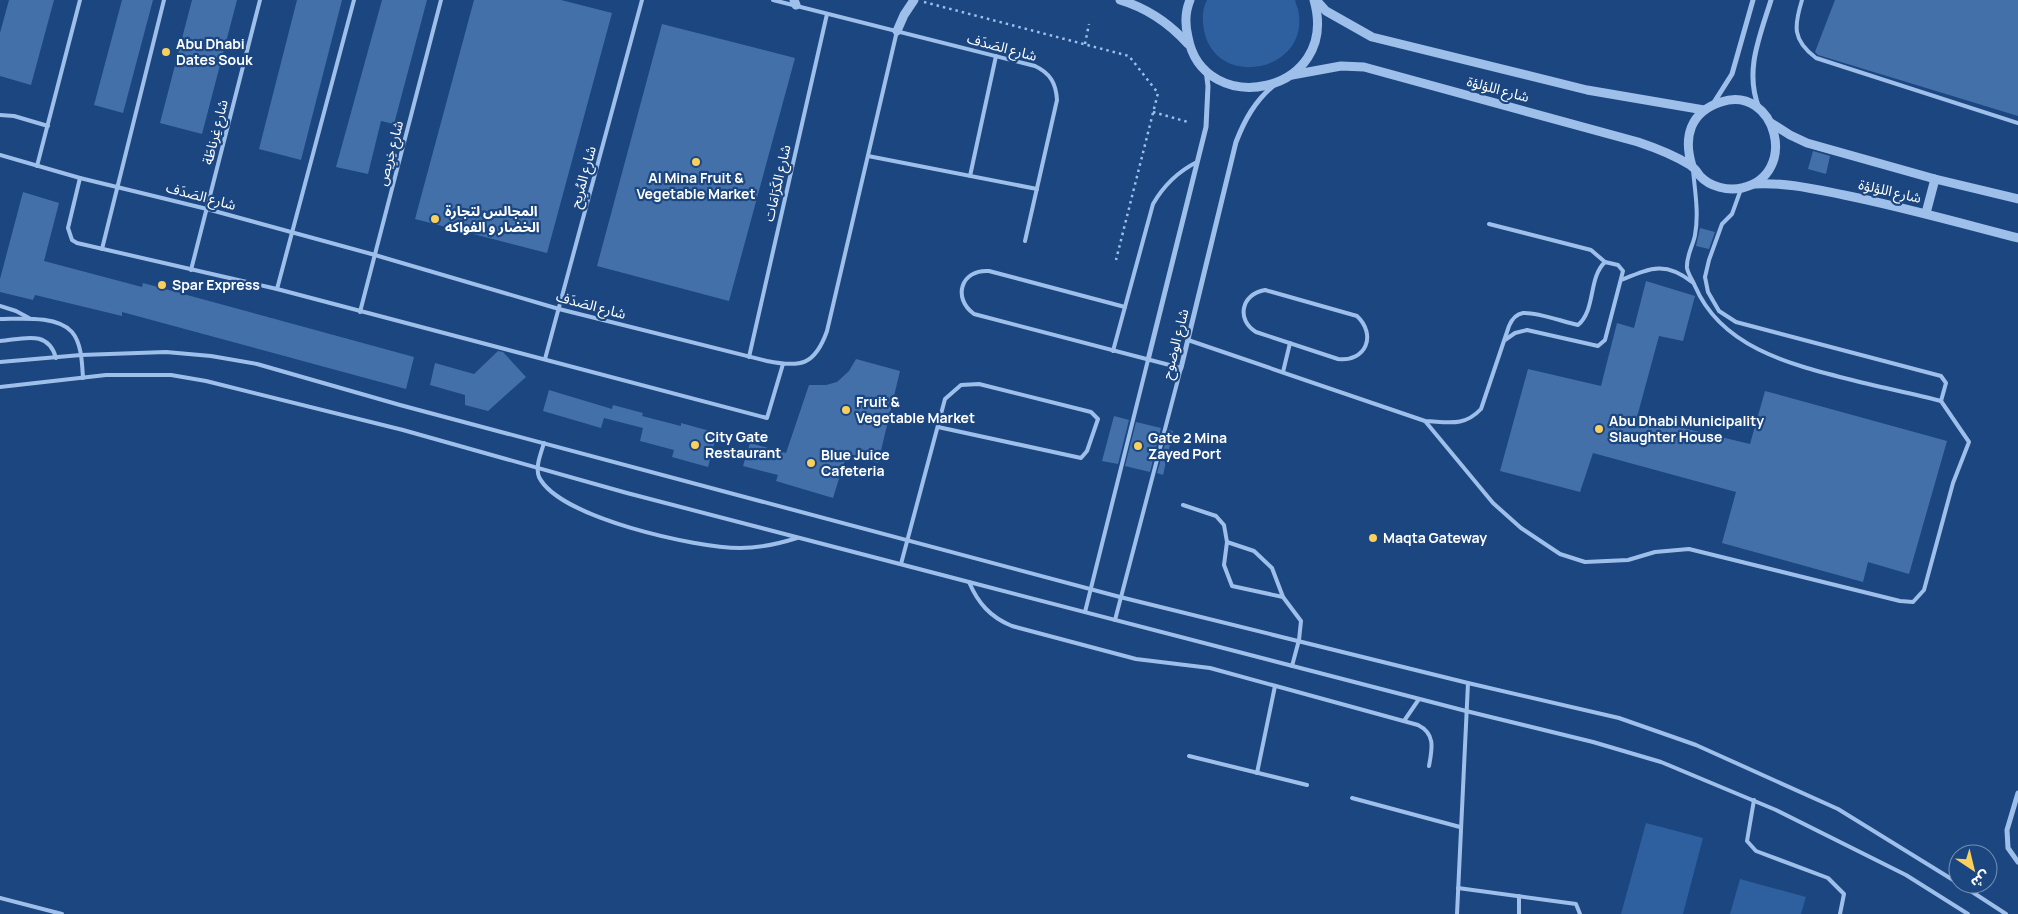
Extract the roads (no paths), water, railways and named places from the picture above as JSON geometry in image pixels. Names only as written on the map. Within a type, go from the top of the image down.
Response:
[{"type":"street","points":[[897,31],[904,15],[915,0]]},
{"type":"street","points":[[1120,0],[1147,11],[1162,20],[1189,44]]},
{"type":"street","points":[[1190,0],[1185,25],[1189,44],[1196,58],[1206,70],[1221,81],[1239,87],[1258,88],[1276,84],[1292,74],[1304,62],[1313,46],[1317,30],[1315,0]]},
{"type":"street","name":"شارع اللؤلؤة","points":[[1315,0],[1326,11],[1372,37],[1587,90],[1708,108]]},
{"type":"street","points":[[1708,108],[1724,101],[1737,101],[1749,104],[1760,111],[1771,123],[1776,136],[1774,157],[1764,175],[1753,184],[1742,188],[1727,189],[1713,186],[1701,177],[1692,166],[1688,151],[1688,136],[1694,122],[1708,108],[1732,74],[1753,0]]},
{"type":"street","points":[[1760,111],[1752,87],[1752,72],[1754,58],[1771,0]]},
{"type":"street","name":"شارع اللؤلؤة","points":[[1292,74],[1340,66],[1364,67],[1638,142],[1667,153],[1692,166]]},
{"type":"street","name":"شارع الوضوح","points":[[1148,360],[1206,126],[1208,86],[1206,70]]},
{"type":"street","name":"شارع الوضوح","points":[[1181,368],[1236,142],[1242,126],[1253,107],[1262,95],[1276,84]]},
{"type":"street","name":"شارع اللؤلؤة","points":[[1771,123],[1790,136],[1807,143],[1935,179],[2018,199]]},
{"type":"street","points":[[1926,213],[1935,179]]},
{"type":"street","name":"شارع اللؤلؤة","points":[[1753,184],[1775,183],[1793,185],[1926,213],[2018,238]]},
{"type":"street","points":[[2018,793],[2007,830],[2008,848],[2018,862]]},
{"type":"lane","points":[[38,166],[80,0]]},
{"type":"lane","points":[[102,249],[164,0]]},
{"type":"lane","name":"شارع غِرناطَة","points":[[191,270],[260,0]]},
{"type":"lane","points":[[277,289],[354,0]]},
{"type":"lane","name":"شارع خِرِيص","points":[[360,312],[441,0]]},
{"type":"lane","name":"شارع المُرِيح","points":[[545,359],[642,0]]},
{"type":"lane","name":"شارع الصَدَف","points":[[773,0],[795,2],[827,14],[1034,66],[1049,76],[1054,83],[1056,100],[1025,241]]},
{"type":"lane","points":[[1802,0],[1796,21],[1796,30],[1802,46],[1816,58],[2018,123]]},
{"type":"lane","name":"شارع الكَرَامَات","points":[[749,357],[827,14]]},
{"type":"lane","name":"شارع الصَدَف","points":[[0,155],[80,178],[207,209],[375,255],[559,309],[749,357],[783,364],[804,363],[821,350],[827,331],[897,31]]},
{"type":"lane","points":[[970,176],[996,56]]},
{"type":"lane","points":[[0,115],[14,116],[48,126]]},
{"type":"lane","points":[[868,156],[1037,189]]},
{"type":"lane","points":[[1113,350],[1153,204],[1167,184],[1186,168],[1197,162]]},
{"type":"lane","points":[[1425,422],[1493,503],[1521,528],[1560,554],[1585,562],[1628,560],[1655,552],[1689,549],[1900,601],[1913,602],[1924,590],[1953,483],[1969,442],[1941,400],[1800,367],[1765,353],[1741,340],[1724,326],[1700,299],[1687,268],[1689,251],[1695,236],[1696,209],[1692,166]]},
{"type":"lane","points":[[80,178],[68,228],[72,240],[77,243],[277,289],[766,418],[783,364]]},
{"type":"lane","points":[[1742,188],[1732,214],[1722,224],[1705,277],[1708,292],[1719,310],[1736,322],[1942,376],[1946,383],[1941,400]]},
{"type":"lane","points":[[1489,224],[1591,250],[1605,262],[1618,265],[1622,272],[1605,340],[1598,346],[1527,330],[1515,333],[1506,340]]},
{"type":"lane","points":[[1188,340],[1425,422],[1463,422],[1474,417],[1481,409],[1506,340],[1509,326],[1514,317],[1523,313],[1578,325],[1584,321],[1599,267],[1605,262]]},
{"type":"lane","points":[[1621,280],[1660,268],[1679,272],[1694,283]]},
{"type":"lane","points":[[1125,307],[983,270],[971,274],[966,279],[961,290],[964,304],[974,314],[1181,368]]},
{"type":"lane","points":[[1264,290],[1352,314],[1362,320],[1368,338],[1363,350],[1358,355],[1345,360],[1290,343],[1256,332],[1246,323],[1243,310],[1244,304],[1252,294],[1264,290]]},
{"type":"lane","points":[[0,306],[29,318]]},
{"type":"lane","points":[[0,319],[29,318],[53,322],[72,332],[81,354],[83,378]]},
{"type":"lane","points":[[0,341],[42,339],[51,345],[56,358]]},
{"type":"lane","points":[[1283,372],[1290,343]]},
{"type":"lane","points":[[0,362],[56,358],[81,354],[166,352],[211,356],[257,364],[400,405],[1120,597],[1468,683],[1619,718],[1696,745],[1838,809],[1948,877]]},
{"type":"lane","name":"شارع الوضوح","points":[[1085,612],[1148,360]]},
{"type":"lane","name":"شارع الوضوح","points":[[1115,620],[1181,368]]},
{"type":"lane","points":[[0,386],[106,375],[142,374],[171,375],[206,381],[404,430],[799,538],[1419,699],[1593,742],[1661,762],[1776,810],[1906,875],[1968,914]]},
{"type":"lane","points":[[901,564],[908,540],[938,428],[946,399],[962,385],[979,384],[1091,412],[1098,419],[1087,451],[1081,458],[938,428]]},
{"type":"lane","points":[[544,443],[538,468],[540,477],[549,488],[577,508],[612,523],[707,545],[724,547],[760,547],[799,538]]},
{"type":"lane","points":[[1183,505],[1216,516],[1224,524],[1227,542],[1224,565],[1232,586],[1283,597]]},
{"type":"lane","points":[[1227,542],[1254,551],[1272,568],[1283,597],[1301,621],[1299,640],[1292,666]]},
{"type":"lane","points":[[969,582],[975,595],[987,611],[1012,626],[1136,659],[1203,667],[1423,727],[1430,735],[1432,745],[1429,766]]},
{"type":"lane","points":[[1457,914],[1468,683]]},
{"type":"lane","points":[[1257,772],[1275,686]]},
{"type":"lane","points":[[1404,721],[1419,699]]},
{"type":"lane","points":[[1189,756],[1307,785]]},
{"type":"lane","points":[[1352,798],[1460,827]]},
{"type":"lane","points":[[1754,800],[1747,841],[1756,851],[1828,878],[1844,894],[1840,914]]},
{"type":"lane","points":[[1458,888],[1576,904],[1580,914]]},
{"type":"lane","points":[[1975,894],[2006,914]]},
{"type":"lane","points":[[1519,896],[1519,914]]},
{"type":"lane","points":[[0,898],[62,914]]},
{"type":"place","name":"Abu Dhabi Dates Souk","points":[[166,52]]},
{"type":"place","name":"Al Mina Fruit & Vegetable Market","points":[[696,162]]},
{"type":"place","name":"المجالس لتجارة الخضار و الفواكه","points":[[435,219]]},
{"type":"place","name":"Spar Express","points":[[162,285]]},
{"type":"place","name":"Fruit & Vegetable Market","points":[[846,410]]},
{"type":"place","name":"Abu Dhabi Municipality Slaughter House","points":[[1599,429]]},
{"type":"place","name":"City Gate Restaurant","points":[[695,445]]},
{"type":"place","name":"Gate 2 Mina Zayed Port","points":[[1138,446]]},
{"type":"place","name":"Blue Juice Cafeteria","points":[[811,463]]},
{"type":"place","name":"Maqta Gateway","points":[[1373,538]]}]
